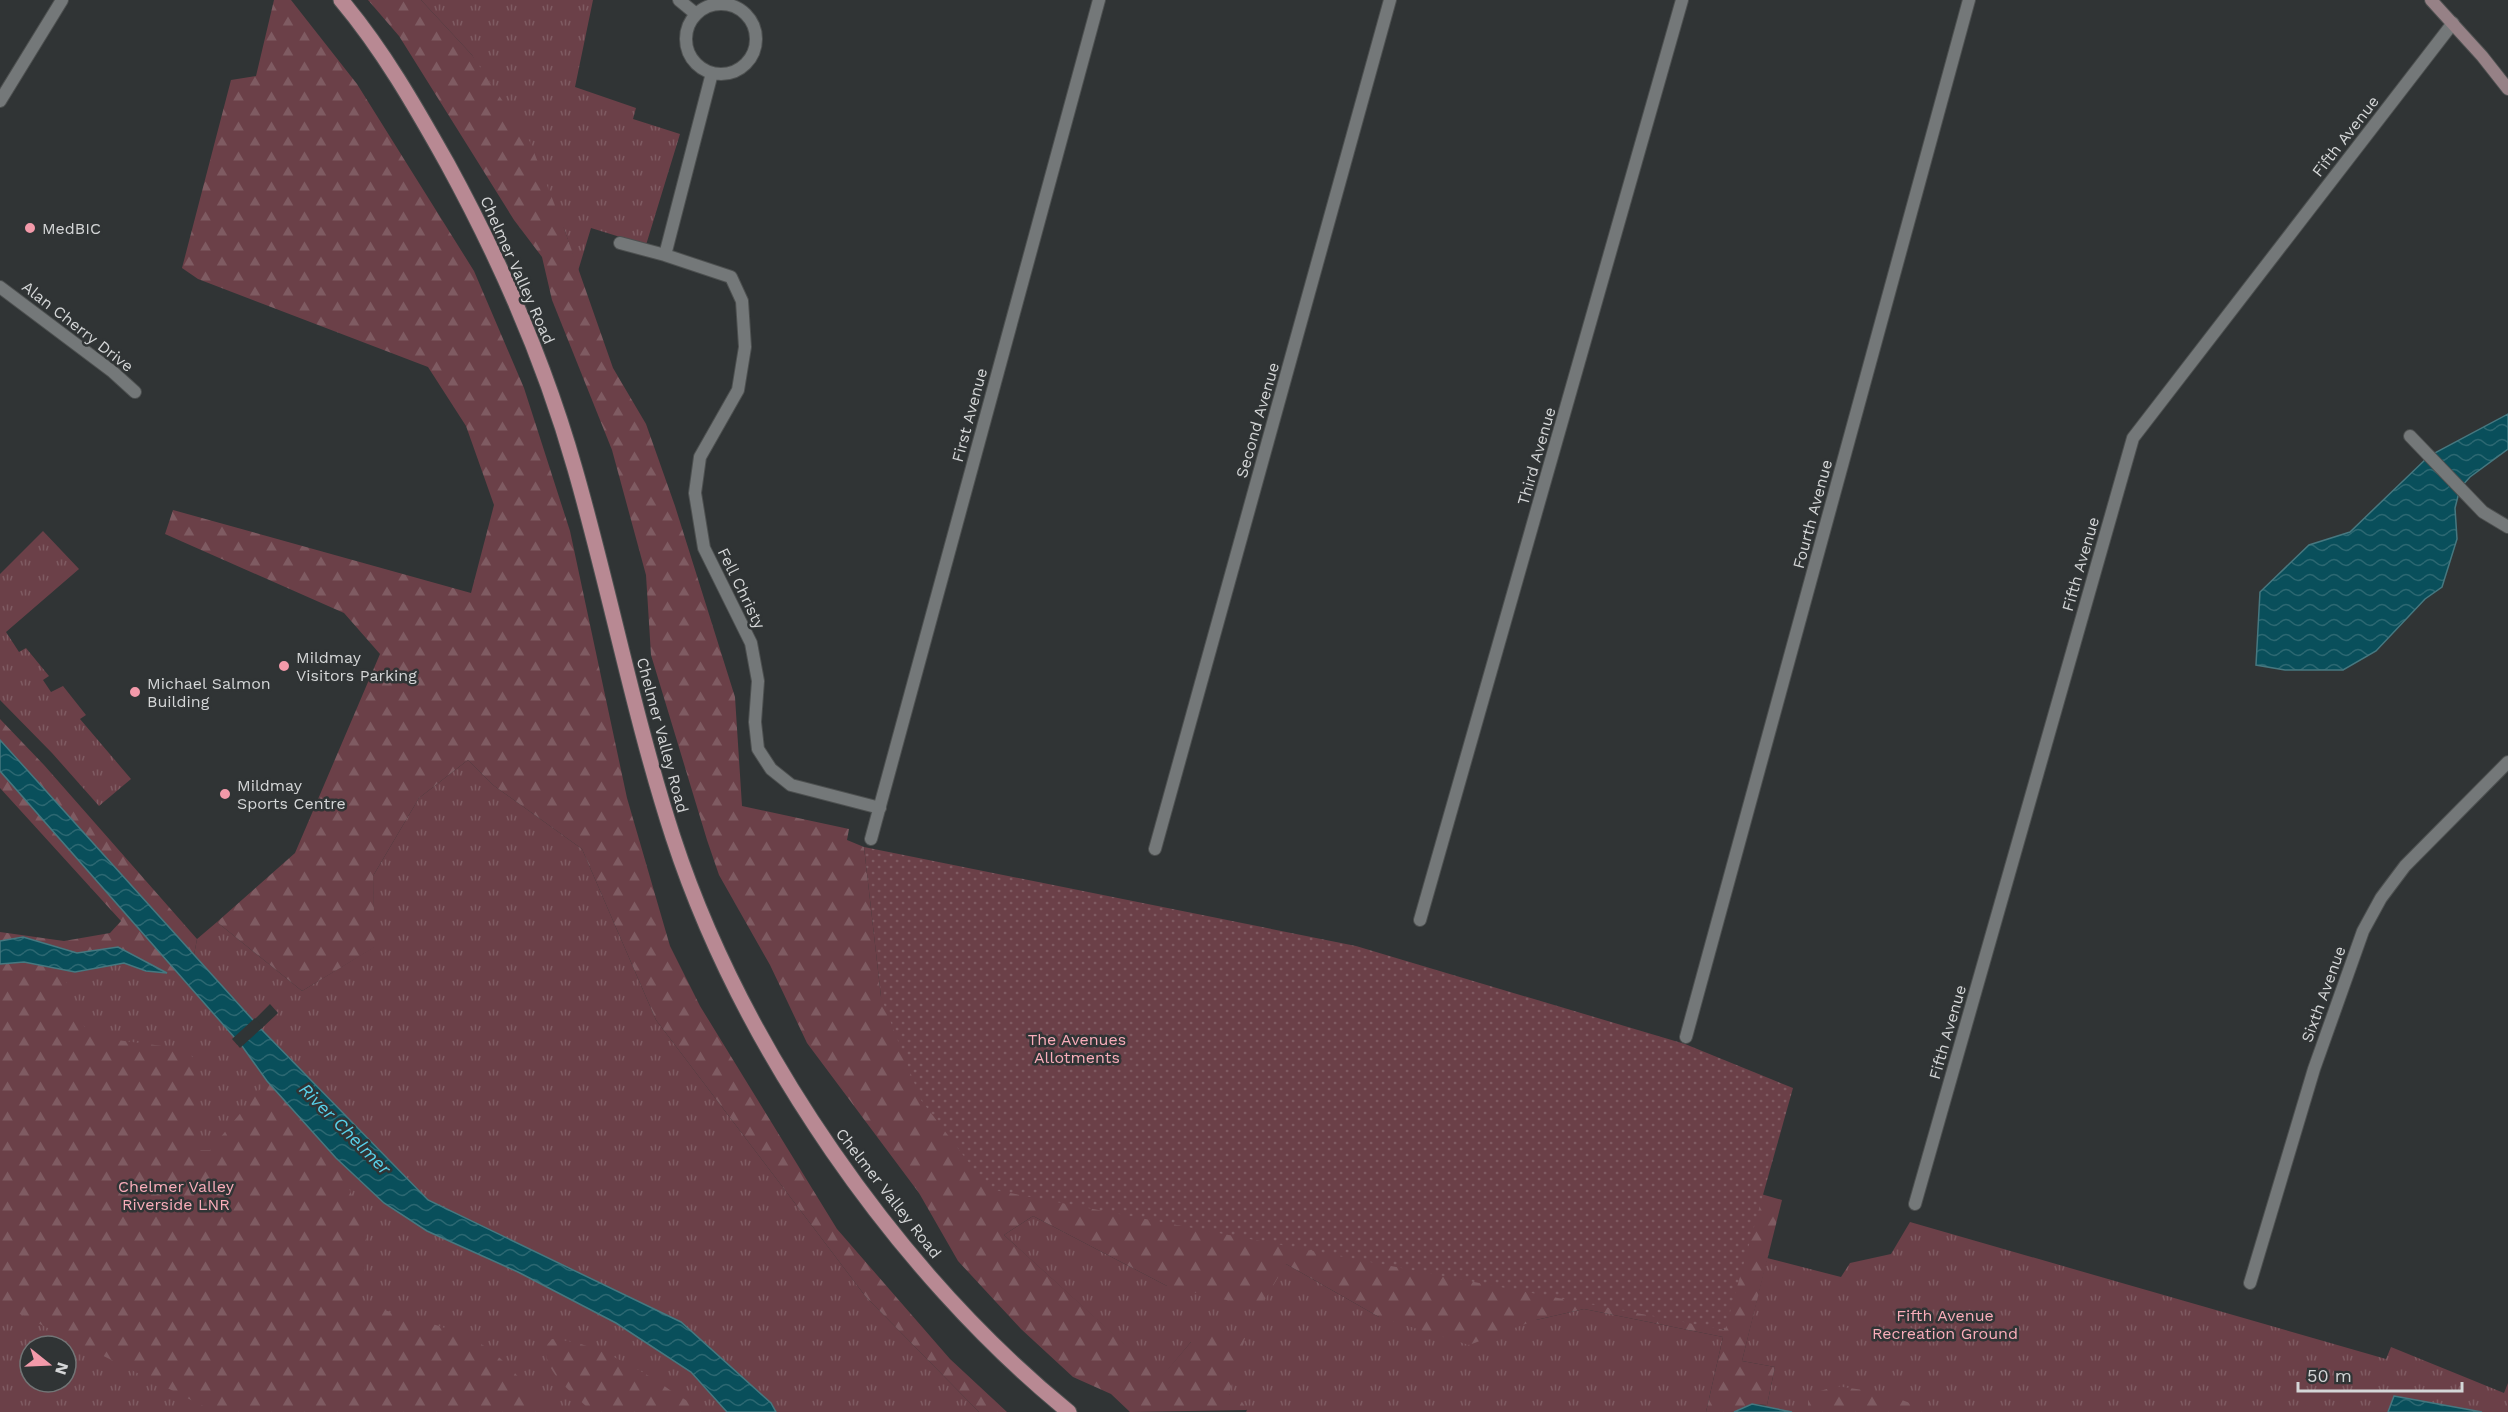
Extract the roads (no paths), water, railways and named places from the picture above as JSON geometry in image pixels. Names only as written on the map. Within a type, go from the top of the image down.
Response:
[{"type":"main road","name":"Chelmer Valley Road","points":[[341,0],[369,34],[414,102],[480,225],[512,295],[548,384],[575,468],[650,763],[674,841],[723,961],[748,1010],[782,1073],[840,1164],[917,1261],[977,1329],[1069,1412]]},
{"type":"main road","points":[[2431,0],[2508,89]]},
{"type":"street","points":[[0,101],[62,0]]},
{"type":"street","points":[[679,0],[696,14]]},
{"type":"street","name":"First Avenue","points":[[871,839],[1099,0]]},
{"type":"street","name":"Second Avenue","points":[[1155,849],[1390,0]]},
{"type":"street","name":"Third Avenue","points":[[1420,920],[1682,0]]},
{"type":"street","name":"Fourth Avenue","points":[[1686,1037],[1969,0]]},
{"type":"street","points":[[715,4],[736,7],[752,22],[756,33],[756,45],[745,65],[735,72],[723,74],[712,73],[701,68],[687,48],[686,36],[696,14],[715,4]]},
{"type":"street","name":"Fifth Avenue","points":[[1915,1204],[2133,438],[2453,23]]},
{"type":"street","points":[[665,255],[712,73]]},
{"type":"street","name":"Fell Christy","points":[[620,243],[731,277],[742,301],[745,347],[738,390],[700,458],[695,494],[704,548],[751,643],[758,681],[755,722],[758,749],[771,770],[791,785],[880,808]]},
{"type":"street","name":"Alan Cherry Drive","points":[[0,287],[113,372],[135,392]]},
{"type":"street","points":[[2410,436],[2484,512],[2508,527]]},
{"type":"street","name":"Sixth Avenue","points":[[2250,1284],[2314,1069],[2363,931],[2381,898],[2405,866],[2508,762]]},
{"type":"water","points":[[2508,414],[2508,449],[2470,477],[2460,488],[2455,508],[2457,539],[2442,587],[2425,599],[2376,651],[2343,670],[2285,670],[2256,665],[2260,592],[2309,545],[2350,532],[2429,456]]},
{"type":"water","name":"River Chelmer","points":[[0,740],[261,1029],[428,1200],[681,1322],[771,1403],[776,1412],[727,1412],[691,1372],[616,1323],[518,1272],[427,1231],[384,1203],[336,1158],[267,1081],[242,1046],[0,771]]},
{"type":"water","points":[[23,937],[77,953],[118,947],[167,973],[146,971],[124,963],[75,972],[24,962],[0,964],[0,941]]},
{"type":"water","points":[[2394,1396],[2482,1412],[2388,1412]]},
{"type":"water","points":[[1752,1404],[1792,1412],[1734,1412]]},
{"type":"place","name":"MedBIC","points":[[30,228]]},
{"type":"place","name":"Mildmay Visitors Parking","points":[[284,666]]},
{"type":"place","name":"Michael Salmon Building","points":[[135,692]]},
{"type":"place","name":"Mildmay Sports Centre","points":[[225,794]]},
{"type":"park label","name":"The Avenues Allotments","points":[[1077,1048]]},
{"type":"park label","name":"Chelmer Valley Riverside LNR","points":[[176,1195]]},
{"type":"park label","name":"Fifth Avenue Recreation Ground","points":[[1945,1324]]}]
